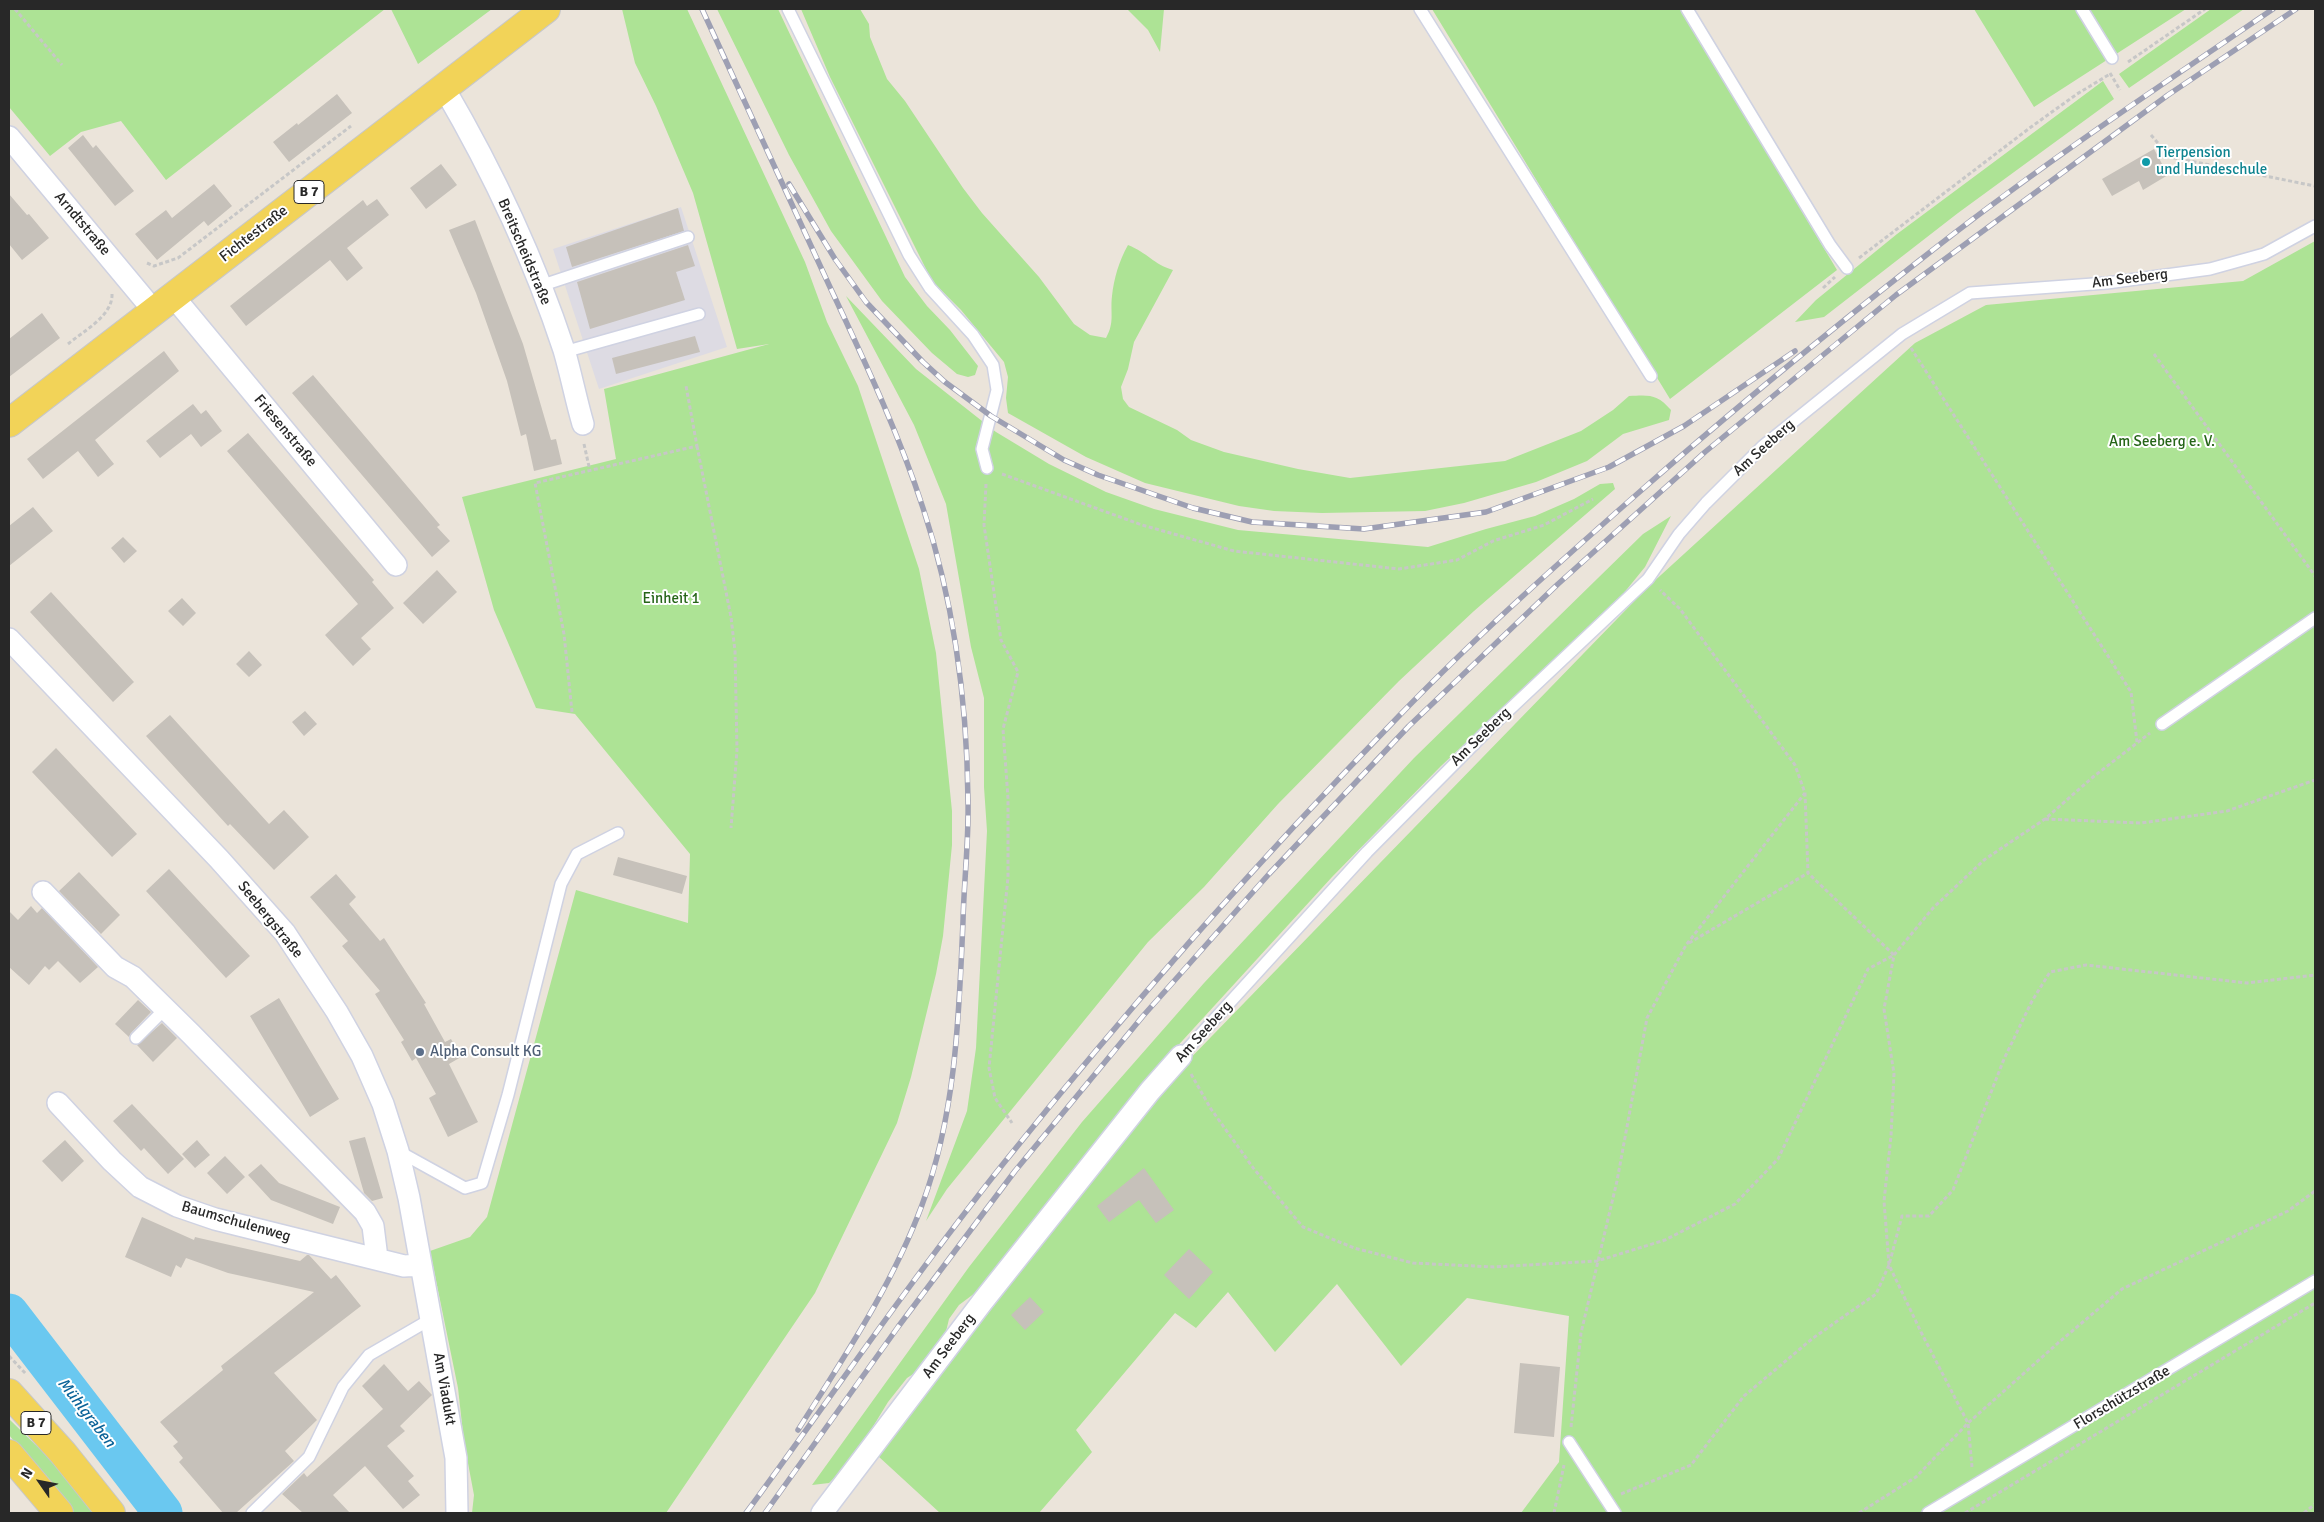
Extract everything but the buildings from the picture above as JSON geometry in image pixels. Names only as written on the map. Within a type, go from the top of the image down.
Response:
[{"type":"main road","name":"Fichtestraße","points":[[9,423],[546,9]]},
{"type":"main road","name":"B 7","points":[[9,1393],[63,1453],[112,1513]]},
{"type":"main road","points":[[9,1454],[58,1513]]},
{"type":"street","name":"Breitscheidstraße","points":[[444,88],[468,129],[492,178],[540,286],[564,352],[582,424]]},
{"type":"street","name":"Arndtstraße","points":[[9,136],[164,304]]},
{"type":"street","name":"Friesenstraße","points":[[164,304],[396,565]]},
{"type":"street","name":"Seebergstraße","points":[[9,639],[218,859],[285,933],[337,1012],[362,1056],[384,1104],[398,1150],[409,1198],[420,1265]]},
{"type":"street","points":[[43,892],[115,967],[133,977],[165,1008],[365,1212],[373,1226],[377,1258]]},
{"type":"street","name":"Am Seeberg","points":[[822,1513],[983,1301],[1150,1091],[1181,1056]]},
{"type":"street","name":"Baumschulenweg","points":[[58,1103],[112,1161],[140,1187],[178,1206],[215,1219],[404,1266],[420,1265]]},
{"type":"street","name":"Am Viadukt","points":[[420,1265],[456,1458],[457,1513]]},
{"type":"lane","points":[[788,9],[909,256],[930,288],[973,335],[993,365],[997,390],[982,449],[987,468]]},
{"type":"lane","points":[[1420,9],[1651,376]]},
{"type":"lane","points":[[1687,9],[1830,244],[1847,268]]},
{"type":"lane","points":[[2082,9],[2112,58]]},
{"type":"lane","name":"Am Seeberg","points":[[1181,1056],[1366,852],[1491,727],[1648,579],[1679,534],[1706,503],[1763,446],[1902,334],[1970,293],[2107,283],[2210,269],[2264,254],[2315,226]]},
{"type":"lane","points":[[540,286],[688,237]]},
{"type":"lane","points":[[564,352],[699,314]]},
{"type":"lane","points":[[2162,724],[2315,618]]},
{"type":"lane","points":[[398,1150],[465,1188],[482,1183],[508,1095],[561,884],[577,854],[618,833]]},
{"type":"lane","points":[[136,1038],[165,1008]]},
{"type":"lane","name":"Florschützstraße","points":[[1928,1513],[2315,1281]]},
{"type":"lane","points":[[252,1513],[309,1457],[342,1387],[369,1355],[431,1319]]},
{"type":"lane","points":[[1569,1442],[1614,1513]]},
{"type":"path","points":[[15,9],[62,65]]},
{"type":"path","points":[[2126,63],[2205,9]]},
{"type":"path","points":[[1823,288],[1924,206],[1977,169],[2030,127],[2118,68]]},
{"type":"path","points":[[147,263],[154,266],[178,258],[356,122]]},
{"type":"path","points":[[2151,135],[2170,157],[2315,186]]},
{"type":"path","points":[[67,345],[104,314],[112,299],[112,291]]},
{"type":"path","points":[[1902,334],[2131,692],[2138,743]]},
{"type":"path","points":[[2154,354],[2315,576]]},
{"type":"path","points":[[686,386],[731,617],[735,651],[736,750],[730,828]]},
{"type":"path","points":[[582,424],[583,440],[590,470]]},
{"type":"path","points":[[572,712],[564,634],[535,483],[697,446]]},
{"type":"path","points":[[1012,1123],[995,1098],[989,1068],[1008,877],[1008,798],[1003,729],[1018,672],[1002,640],[984,525],[987,468],[1142,525],[1234,551],[1399,569],[1457,560],[1493,541],[1544,525],[1593,499]]},
{"type":"path","points":[[1648,579],[1680,609],[1795,765],[1805,793],[1808,873],[1894,955]]},
{"type":"path","points":[[1181,1056],[1211,1109],[1254,1169],[1303,1227],[1354,1248],[1413,1263],[1494,1266],[1597,1260],[1665,1240],[1735,1204],[1778,1158],[1868,969],[1894,955],[1933,908],[1984,860],[2045,819],[2093,777],[2162,724]]},
{"type":"path","points":[[2045,819],[2141,822],[2227,811],[2315,780]]},
{"type":"path","points":[[1554,1513],[1569,1442],[1581,1333],[1619,1172],[1647,1018],[1686,945],[1805,793]]},
{"type":"path","points":[[1686,945],[1808,873]]},
{"type":"path","points":[[1894,955],[1884,1009],[1894,1074],[1892,1136],[1884,1201],[1889,1265],[1920,1332],[1968,1424],[1973,1487]]},
{"type":"path","points":[[1605,1500],[1691,1465],[1744,1396],[1813,1338],[1876,1294],[1889,1265],[1902,1216],[1929,1216],[1953,1190],[2004,1059],[2032,1000],[2050,972],[2086,965],[2247,983],[2315,975]]},
{"type":"path","points":[[1860,1513],[1916,1477],[1968,1424],[2058,1343],[2122,1289],[2288,1211],[2315,1191]]},
{"type":"path","points":[[1965,1513],[2315,1303]]},
{"type":"path","points":[[2304,1513],[2315,1504]]},
{"type":"shaded area","points":[[681,207],[727,347],[599,389],[553,249]]},
{"type":"green space","points":[[9,9],[385,9],[166,180],[121,121],[81,132],[50,156],[9,107]]},
{"type":"green space","points":[[391,9],[492,9],[418,64]]},
{"type":"green space","name":"Einheit 1","points":[[622,9],[687,9],[805,262],[827,322],[858,386],[919,569],[936,653],[952,811],[952,845],[943,936],[936,974],[911,1077],[897,1123],[815,1293],[666,1513],[472,1513],[474,1495],[464,1442],[458,1388],[430,1251],[470,1237],[487,1217],[576,890],[688,923],[690,854],[575,714],[536,708],[494,610],[462,497],[616,459],[604,389],[769,344],[737,349],[693,193],[656,106],[635,63]]},
{"type":"green space","points":[[717,9],[778,9],[905,277],[978,366],[975,375],[968,377],[957,374],[932,353],[882,301],[831,231],[789,155]]},
{"type":"green space","points":[[801,9],[860,9],[869,24],[870,37],[887,79],[905,101],[982,213],[1039,277],[1074,324],[1090,335],[1106,338],[1111,322],[1112,296],[1116,276],[1128,245],[1141,251],[1160,265],[1173,270],[1134,342],[1128,369],[1121,387],[1123,399],[1129,407],[1177,430],[1191,440],[1224,452],[1298,469],[1350,478],[1505,461],[1581,431],[1613,410],[1629,396],[1657,398],[1671,410],[1669,420],[1623,434],[1587,461],[1536,482],[1464,503],[1425,511],[1322,513],[1274,511],[1239,506],[1145,483],[1086,457],[1008,413],[1006,398],[1008,377],[1004,362],[961,310],[932,281],[830,77]]},
{"type":"green space","points":[[1127,9],[1164,9],[1160,52],[1148,30]]},
{"type":"green space","points":[[1432,9],[1681,9],[1837,270],[1670,399]]},
{"type":"green space","points":[[1974,9],[2186,9],[2034,107]]},
{"type":"green space","points":[[2211,9],[2244,9],[2129,88],[2119,74]]},
{"type":"green space","points":[[2103,81],[2114,99],[1958,213],[1824,317],[1795,322],[1816,300],[1897,234]]},
{"type":"green space","name":"Am Seeberg e. V.","points":[[2315,241],[2315,1513],[1521,1513],[1559,1462],[1569,1316],[1467,1298],[1401,1366],[1337,1284],[1275,1352],[1228,1292],[1196,1328],[1175,1313],[1076,1430],[1092,1452],[1039,1513],[940,1513],[878,1456],[1076,1199],[1177,1072],[1650,585],[1915,343],[1986,305],[2243,281]]},
{"type":"green space","points":[[846,296],[916,369],[996,432],[1049,464],[1106,492],[1154,509],[1238,530],[1428,547],[1535,516],[1574,499],[1600,484],[1613,483],[1615,489],[1474,611],[1399,681],[1278,804],[1204,887],[1148,942],[947,1189],[926,1221],[967,1111],[976,1048],[987,831],[984,787],[984,698],[971,647],[946,504],[914,425]]},
{"type":"green space","points":[[1671,516],[1645,567],[1619,599],[1441,766],[1332,877],[1162,1063],[991,1281],[959,1305],[949,1319],[943,1344],[927,1365],[907,1378],[888,1402],[852,1461],[829,1483],[812,1485],[969,1267],[1082,1122],[1204,983],[1414,758],[1643,534]]},
{"type":"green space","points":[[9,1419],[50,1459],[95,1513],[74,1513],[9,1435]]},
{"type":"waterway","name":"Mühlgraben","points":[[9,1313],[163,1513]]},
{"type":"railway","points":[[702,9],[867,367],[913,479],[934,543],[951,616],[965,726],[968,815],[960,993],[954,1064],[942,1136],[922,1205],[882,1293],[798,1430]]},
{"type":"railway","points":[[746,1513],[937,1250],[1003,1164],[1097,1049],[1295,825],[1455,660],[1544,576],[1671,465],[1776,376],[1884,289],[2050,162],[2273,9]]},
{"type":"railway","points":[[765,1513],[898,1327],[1015,1171],[1143,1016],[1269,874],[1409,726],[1558,584],[1705,452],[1896,295],[2168,95],[2296,9]]},
{"type":"railway","points":[[789,184],[835,259],[866,302],[923,362],[945,382],[991,416],[1064,460],[1098,475],[1193,508],[1252,522],[1364,529],[1486,512],[1609,467],[1684,426],[1795,351]]},
{"type":"place","name":"Tierpension und Hundeschule","points":[[2146,162]]},
{"type":"place","name":"Alpha Consult KG","points":[[420,1052]]}]
